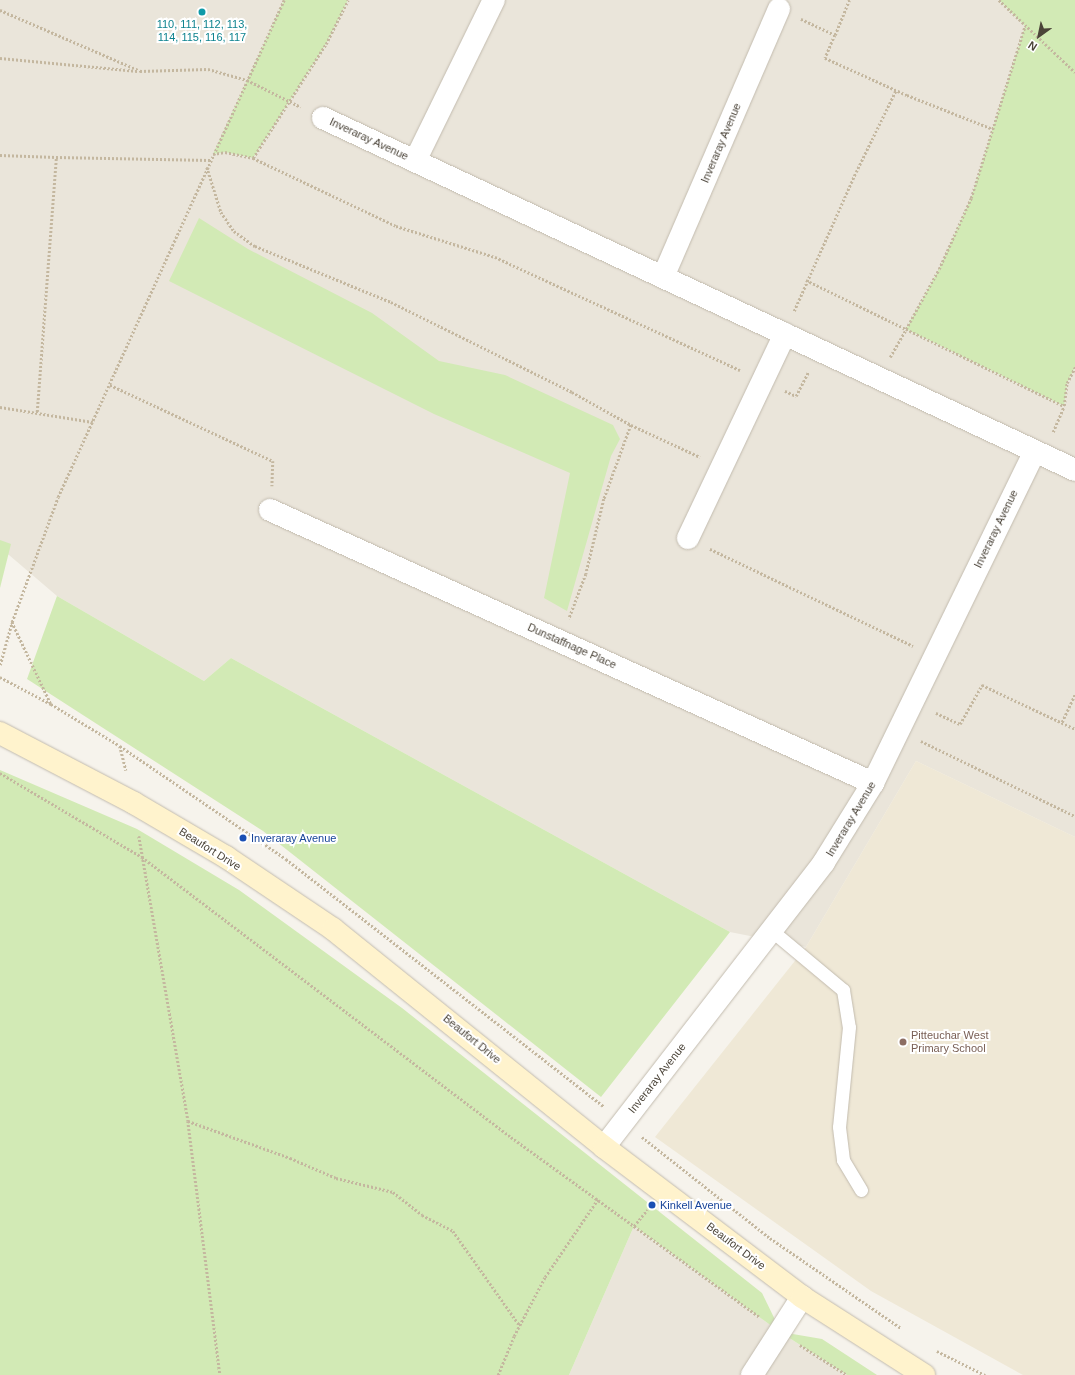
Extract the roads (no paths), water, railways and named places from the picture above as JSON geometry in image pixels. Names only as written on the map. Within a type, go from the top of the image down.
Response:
[{"type":"street","name":"Inveraray Avenue","points":[[415,161],[494,0]]},
{"type":"street","name":"Inveraray Avenue","points":[[663,277],[779,9]]},
{"type":"street","name":"Inveraray Avenue","points":[[323,118],[878,378],[1042,445],[1075,470]]},
{"type":"street","points":[[688,538],[785,334]]},
{"type":"street","name":"Inveraray Avenue","points":[[604,1147],[824,862],[873,783],[935,656],[1042,445]]},
{"type":"street","name":"Dunstaffnage Place","points":[[270,510],[873,783]]},
{"type":"street","name":"Beaufort Drive","points":[[0,733],[134,803],[226,857],[333,929],[604,1147],[802,1297],[924,1375]]},
{"type":"street","points":[[752,1375],[802,1297]]},
{"type":"lane","points":[[772,930],[843,990],[849,1027],[839,1128],[843,1160],[861,1190]]},
{"type":"place","name":"110, 111, 112, 113, 114, 115, 116, 117","points":[[202,12]]},
{"type":"place","name":"Inveraray Avenue","points":[[243,838]]},
{"type":"place","name":"Pitteuchar West Primary School","points":[[903,1042]]},
{"type":"place","name":"Kinkell Avenue","points":[[652,1205]]}]
